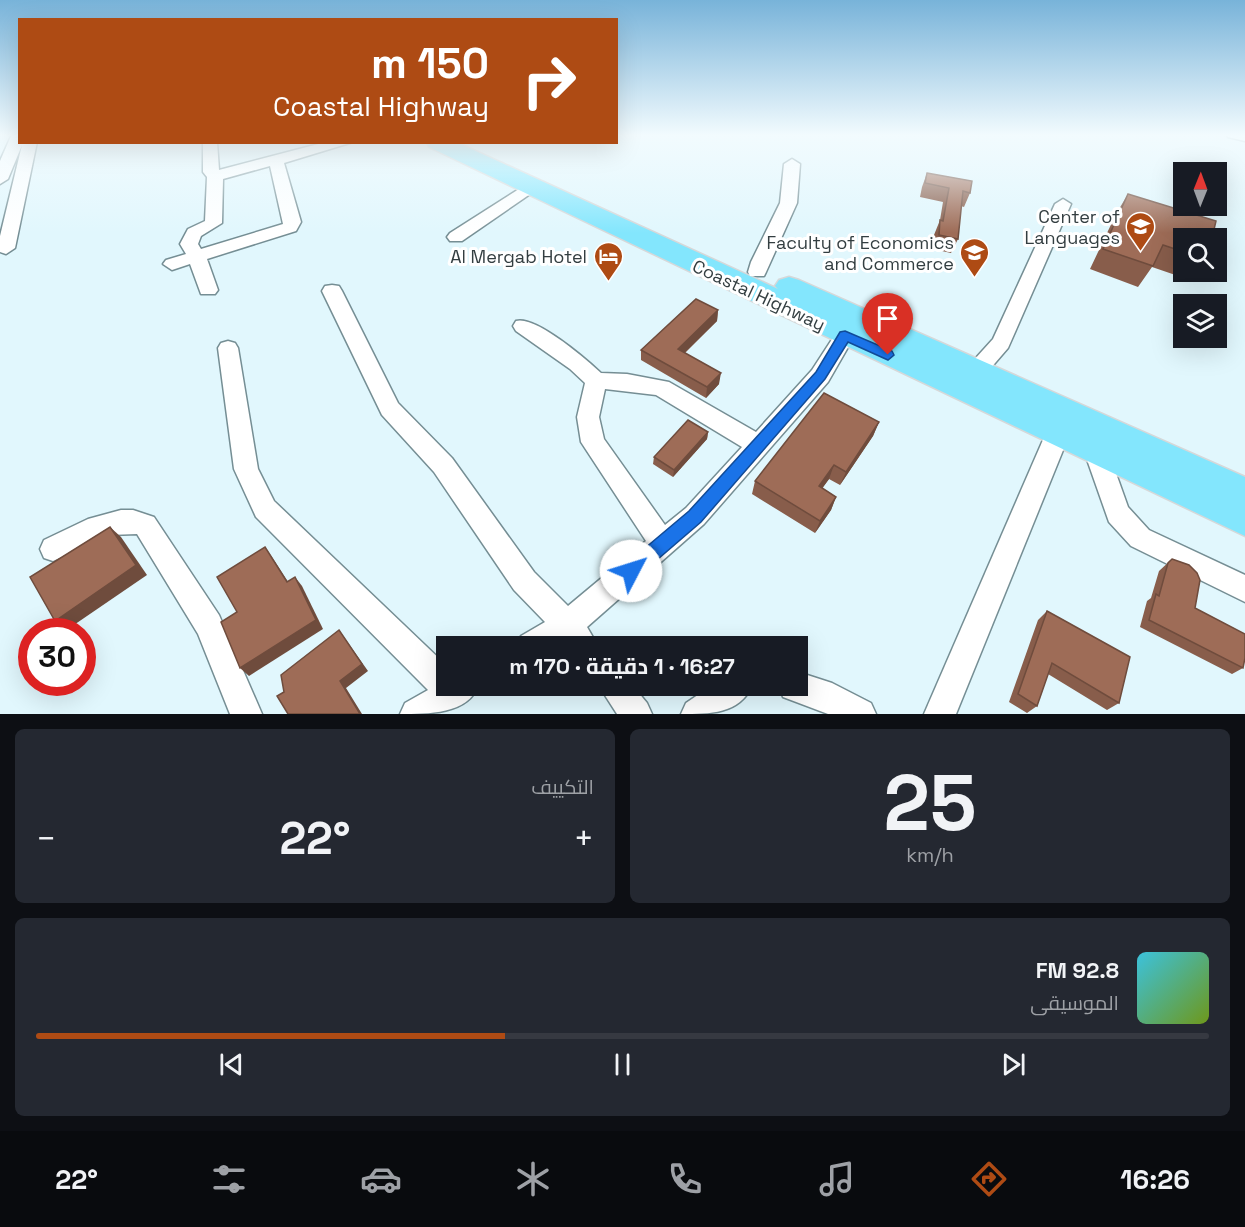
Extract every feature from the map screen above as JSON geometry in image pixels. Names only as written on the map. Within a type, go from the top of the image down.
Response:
[{"type":"highway","name":"Coastal Highway","points":[[489,167],[1245,520]]},
{"type":"highway","name":"Coastal Highway","points":[[527,167],[1245,493]]},
{"type":"street","points":[[6,248],[24,167]]},
{"type":"street","points":[[208,290],[197,257],[189,244],[194,233],[213,223],[215,176],[211,172],[211,167]]},
{"type":"street","points":[[215,176],[248,167]]},
{"type":"street","points":[[172,264],[290,227],[292,222],[278,167]]},
{"type":"street","points":[[757,272],[762,251],[779,225],[791,194],[792,167]]},
{"type":"street","points":[[456,237],[530,187]]},
{"type":"street","points":[[975,371],[1001,343],[1063,204]]},
{"type":"street","points":[[332,291],[354,340],[390,408],[443,465],[524,581],[575,636],[663,544],[695,516],[759,445],[820,376],[845,335]]},
{"type":"street","points":[[524,326],[577,363],[596,381],[627,382],[661,388],[759,445]]},
{"type":"street","points":[[228,348],[246,469],[265,509],[436,668]]},
{"type":"street","points":[[596,381],[588,417],[593,442],[663,544]]},
{"type":"street","points":[[940,714],[1058,433]]},
{"type":"street","points":[[1096,451],[1118,514],[1140,538],[1245,589]]},
{"type":"street","points":[[53,549],[111,522],[130,519],[145,525],[209,625],[246,714]]},
{"type":"street","points":[[808,690],[821,694],[860,714]]},
{"type":"street","points":[[416,714],[446,696]]},
{"type":"street","points":[[622,696],[636,714]]},
{"type":"street","points":[[697,714],[723,696]]},
{"type":"building","points":[[927,173],[972,181],[970,193],[963,191],[958,239],[939,235],[940,220],[943,221],[949,188],[925,183]]},
{"type":"building","points":[[1128,194],[1173,208],[1173,216],[1200,216],[1216,221],[1214,228],[1173,228],[1173,248],[1163,245],[1153,266],[1103,249]]},
{"type":"building","points":[[696,299],[718,310],[678,349],[721,373],[707,387],[641,350]]},
{"type":"building","points":[[824,393],[879,422],[846,472],[834,465],[819,486],[836,497],[820,521],[755,481]]},
{"type":"building","points":[[688,420],[708,432],[674,470],[654,457]]},
{"type":"building","points":[[110,527],[136,565],[59,618],[53,618],[30,577]]},
{"type":"building","points":[[265,547],[287,582],[295,577],[316,620],[240,668],[221,622],[237,612],[217,577]]},
{"type":"building","points":[[1172,559],[1189,565],[1197,573],[1200,580],[1195,608],[1245,634],[1243,668],[1149,620],[1156,594],[1159,596],[1168,563]]},
{"type":"building","points":[[1047,611],[1130,657],[1119,703],[1052,663],[1037,706],[1018,694]]},
{"type":"building","points":[[339,630],[362,664],[340,681],[360,714],[288,714],[277,696],[284,692],[281,675]]},
{"type":"place","name":"Center of Languages","points":[[1141,252]]},
{"type":"place","name":"Faculty of Economics and Commerce","points":[[975,278]]},
{"type":"place","name":"Al Mergab Hotel","points":[[608,282]]},
{"type":"route","points":[[631,571],[695,516],[820,376],[845,335],[888,355]]}]
